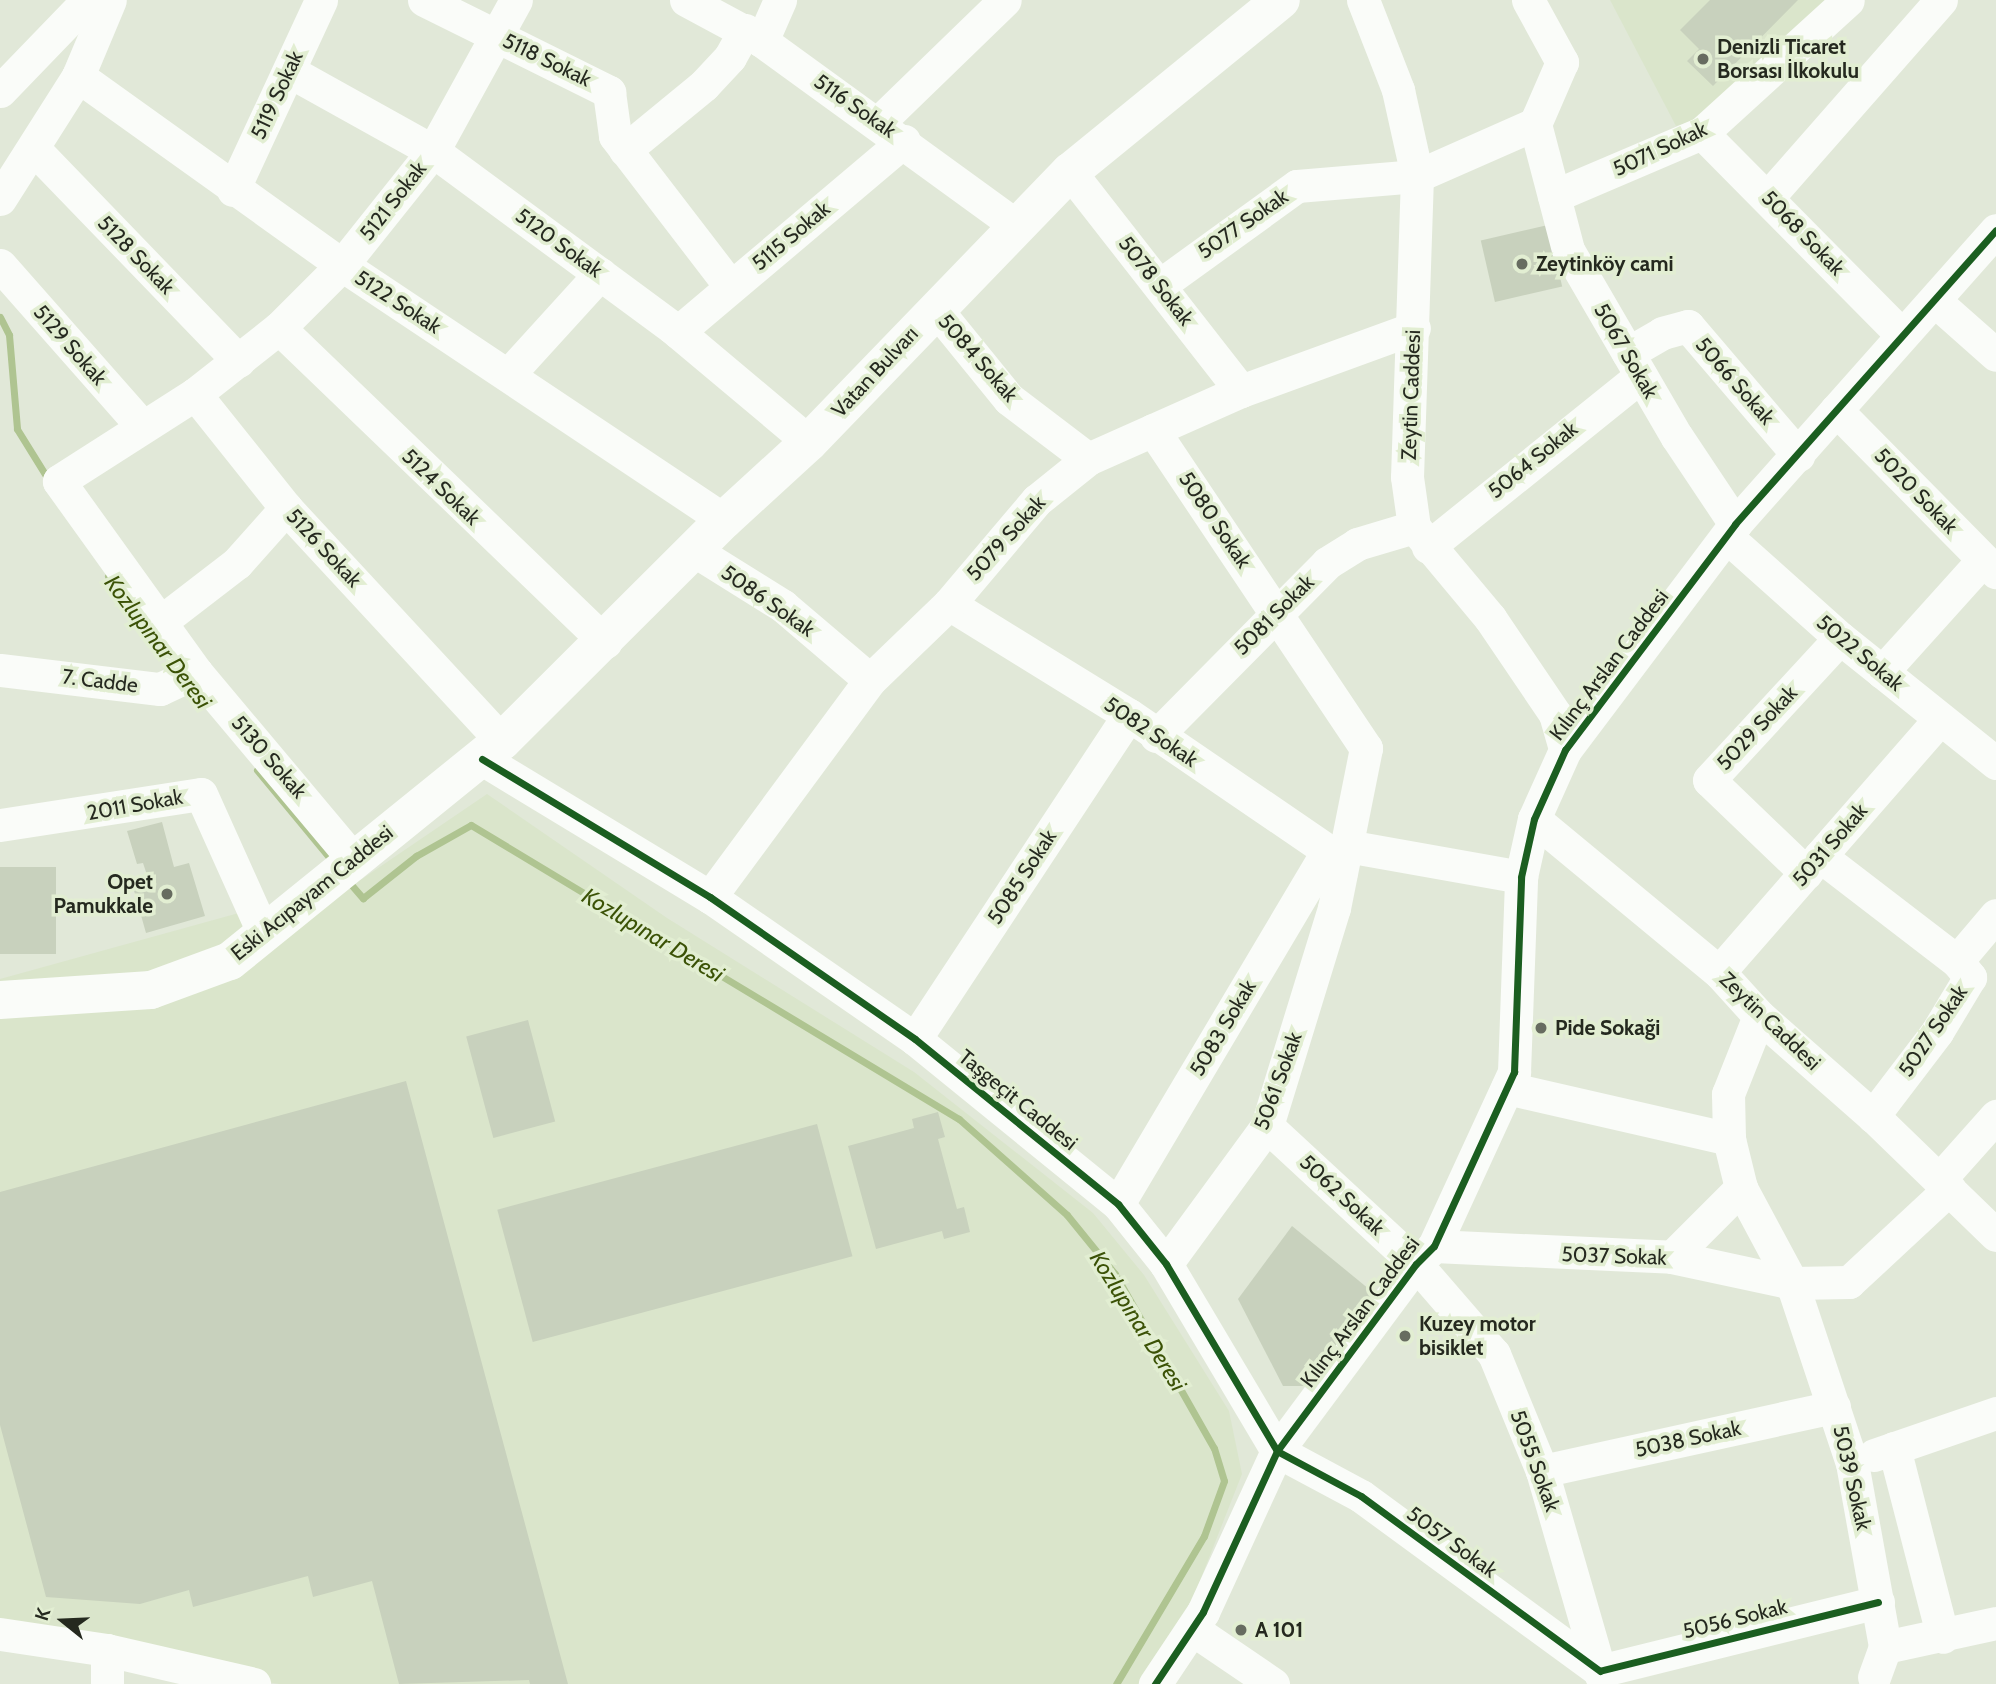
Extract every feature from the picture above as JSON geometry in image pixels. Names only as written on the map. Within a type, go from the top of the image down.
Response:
[{"type":"main road","name":"Vatan Bulvarı","points":[[492,750],[605,642],[724,520],[809,442],[1015,225],[1070,172],[1281,0]]},
{"type":"main road","name":"Eski Acıpayam Caddesi","points":[[0,1000],[151,990],[230,961],[342,867],[492,750]]},
{"type":"street","points":[[0,91],[88,0]]},
{"type":"street","points":[[0,199],[78,76],[110,0]]},
{"type":"street","name":"5119 Sokak","points":[[233,190],[321,0]]},
{"type":"street","name":"5118 Sokak","points":[[424,0],[610,92],[615,136],[731,287]]},
{"type":"street","name":"5121 Sokak","points":[[195,394],[279,328],[342,265],[433,150],[500,37],[516,0]]},
{"type":"street","name":"5116 Sokak","points":[[686,0],[754,36],[892,132],[1015,225]]},
{"type":"street","points":[[625,150],[704,85],[754,36],[780,0]]},
{"type":"street","name":"5115 Sokak","points":[[678,332],[731,287],[892,132],[1005,0]]},
{"type":"street","name":"Zeytin Caddesi","points":[[1363,0],[1398,90],[1417,176],[1407,477],[1421,537]]},
{"type":"street","points":[[1528,0],[1562,62],[1535,124]]},
{"type":"street","name":"5071 Sokak","points":[[1554,196],[1702,133],[1848,0]]},
{"type":"street","points":[[1768,197],[1941,0]]},
{"type":"street","name":"5120 Sokak","points":[[289,71],[433,150],[678,332],[809,442]]},
{"type":"street","name":"5122 Sokak","points":[[78,76],[233,190],[342,265],[724,520]]},
{"type":"street","name":"5077 Sokak","points":[[1160,285],[1297,186],[1417,176],[1535,124]]},
{"type":"street","name":"5067 Sokak","points":[[1535,124],[1568,250],[1731,531]]},
{"type":"street","name":"5068 Sokak","points":[[1702,133],[1902,335]]},
{"type":"street","name":"5128 Sokak","points":[[33,148],[239,361]]},
{"type":"street","name":"5078 Sokak","points":[[1070,172],[1241,391]]},
{"type":"street","name":"Kılınç Arslan Caddesi","points":[[1277,1451],[1425,1255],[1514,1072],[1521,877],[1534,819],[1565,750],[1731,531],[1996,230]]},
{"type":"street","name":"5129 Sokak","points":[[0,265],[141,425]]},
{"type":"street","points":[[508,375],[600,274]]},
{"type":"street","points":[[1935,301],[1996,355]]},
{"type":"street","name":"5084 Sokak","points":[[935,308],[1009,399],[1088,459]]},
{"type":"street","name":"5066 Sokak","points":[[1635,365],[1662,333],[1688,326],[1798,455]]},
{"type":"street","name":"5124 Sokak","points":[[279,328],[605,642]]},
{"type":"street","name":"5079 Sokak","points":[[710,897],[870,680],[948,604],[1037,500],[1088,459],[1241,391],[1414,328]]},
{"type":"street","name":"5064 Sokak","points":[[1421,537],[1635,365]]},
{"type":"street","points":[[141,425],[195,394]]},
{"type":"street","name":"5126 Sokak","points":[[195,394],[286,508],[492,750]]},
{"type":"street","name":"5020 Sokak","points":[[1836,410],[1989,566]]},
{"type":"street","name":"5130 Sokak","points":[[141,425],[59,481],[159,623],[181,679],[342,867]]},
{"type":"street","name":"5080 Sokak","points":[[1153,430],[1276,610]]},
{"type":"street","points":[[159,623],[237,563],[286,508]]},
{"type":"street","name":"5022 Sokak","points":[[1731,531],[1840,638],[1996,763]]},
{"type":"street","points":[[1421,537],[1490,618],[1555,714],[1565,750]]},
{"type":"street","name":"5081 Sokak","points":[[1156,736],[1276,610],[1327,563],[1357,544],[1421,537]]},
{"type":"street","name":"5086 Sokak","points":[[695,551],[783,606],[870,680]]},
{"type":"street","points":[[1882,672],[1989,566]]},
{"type":"street","name":"5082 Sokak","points":[[948,604],[1129,716],[1338,857]]},
{"type":"street","name":"5061 Sokak","points":[[1166,1264],[1267,1126],[1366,748],[1276,610]]},
{"type":"street","name":"5029 Sokak","points":[[1813,864],[1709,780],[1840,638]]},
{"type":"street","name":"7. Cadde","points":[[0,670],[181,679]]},
{"type":"street","name":"5085 Sokak","points":[[915,1039],[1129,716]]},
{"type":"street","name":"5031 Sokak","points":[[1719,972],[1940,719]]},
{"type":"street","name":"Taşgeçit Caddesi","points":[[492,750],[915,1039],[1118,1204],[1166,1264],[1277,1451]]},
{"type":"street","name":"2011 Sokak","points":[[0,825],[201,794],[264,934]]},
{"type":"street","name":"Zeytin Caddesi","points":[[1534,819],[1719,972],[1759,1016],[1873,1116],[1996,1235]]},
{"type":"street","points":[[1338,857],[1521,877]]},
{"type":"street","name":"5083 Sokak","points":[[1118,1204],[1338,857]]},
{"type":"street","points":[[1813,864],[1957,961]]},
{"type":"street","name":"5027 Sokak","points":[[1873,1116],[1937,1032],[1970,976],[1957,961],[1996,915]]},
{"type":"street","name":"5039 Sokak","points":[[1759,1016],[1728,1094],[1729,1139],[1741,1188],[1793,1283],[1852,1463],[1878,1602],[1872,1673]]},
{"type":"street","points":[[1507,1088],[1729,1139]]},
{"type":"street","name":"5037 Sokak","points":[[1425,1255],[1672,1257],[1793,1283],[1849,1282],[1944,1185],[1996,1116]]},
{"type":"street","name":"5062 Sokak","points":[[1267,1126],[1425,1255]]},
{"type":"street","points":[[1672,1257],[1741,1188]]},
{"type":"street","name":"5055 Sokak","points":[[1425,1255],[1494,1354],[1542,1471],[1601,1677]]},
{"type":"street","name":"5038 Sokak","points":[[1542,1471],[1834,1407]]},
{"type":"street","points":[[1852,1463],[1996,1413]]},
{"type":"street","points":[[1894,1448],[1943,1637]]},
{"type":"street","points":[[1155,1684],[1192,1629],[1277,1451]]},
{"type":"street","name":"5057 Sokak","points":[[1277,1451],[1361,1496],[1601,1677]]},
{"type":"street","name":"5056 Sokak","points":[[1601,1677],[1878,1602]]},
{"type":"street","points":[[1872,1673],[1943,1637],[1996,1623]]},
{"type":"street","points":[[1192,1629],[1273,1684]]},
{"type":"street","points":[[0,1634],[107,1650],[254,1684]]},
{"type":"street","points":[[107,1650],[107,1684]]},
{"type":"shaded area","name":"Denizli Ticaret Borsası İlkokulu","points":[[1610,0],[1826,0],[1702,118],[1676,126]]},
{"type":"shaded area","points":[[487,794],[667,918],[914,1072],[1093,1213],[1144,1275],[1229,1411],[1242,1474],[1192,1601],[1142,1684],[279,1684],[0,1634],[0,979],[362,879]]},
{"type":"building","points":[[1710,0],[1798,0],[1713,86],[1687,61],[1699,49],[1680,30]]},
{"type":"building","name":"Zeytinköy cami","points":[[1548,225],[1562,286],[1495,302],[1481,241]]},
{"type":"building","points":[[162,822],[174,867],[189,863],[205,916],[146,933],[131,880],[147,875],[143,863],[137,864],[127,831]]},
{"type":"building","points":[[0,867],[56,867],[56,954],[0,954]]},
{"type":"building","points":[[528,1020],[555,1121],[493,1138],[466,1037]]},
{"type":"building","points":[[406,1081],[568,1684],[530,1684],[529,1680],[399,1684],[372,1581],[313,1597],[308,1576],[193,1607],[189,1590],[140,1604],[46,1597],[0,1425],[0,1192]]},
{"type":"building","points":[[938,1112],[945,1137],[938,1139],[957,1209],[964,1207],[970,1232],[944,1239],[942,1231],[876,1249],[848,1146],[914,1128],[912,1119]]},
{"type":"building","points":[[817,1124],[852,1256],[533,1342],[497,1210]]},
{"type":"building","points":[[1292,1226],[1375,1294],[1314,1386],[1283,1386],[1238,1299]]},
{"type":"waterway","name":"Kozlupınar Deresi","points":[[0,317],[9,335],[17,429],[48,479]]},
{"type":"waterway","name":"Kozlupınar Deresi","points":[[108,576],[149,635]]},
{"type":"waterway","name":"Kozlupınar Deresi","points":[[257,770],[334,863]]},
{"type":"waterway","name":"Kozlupınar Deresi","points":[[348,881],[363,898],[416,856],[471,825],[959,1119],[1067,1215],[1115,1274],[1214,1448],[1224,1481],[1204,1536],[1116,1684]]},
{"type":"cycle path","points":[[1878,1602],[1600,1671],[1361,1496],[1277,1451],[1416,1264],[1434,1246],[1514,1072],[1521,877],[1534,819],[1565,750],[1735,524],[1996,230]]},
{"type":"cycle path","points":[[482,759],[710,897],[915,1039],[1118,1204],[1166,1264],[1277,1451],[1203,1612],[1155,1684]]},
{"type":"place","name":"Denizli Ticaret Borsası İlkokulu","points":[[1703,59]]},
{"type":"place","name":"Zeytinköy cami","points":[[1522,264]]},
{"type":"place","name":"Opet Pamukkale","points":[[167,894]]},
{"type":"place","name":"Pide Sokaği","points":[[1541,1028]]},
{"type":"place","name":"Kuzey motor bisiklet","points":[[1405,1336]]},
{"type":"place","name":"A 101","points":[[1241,1630]]}]
